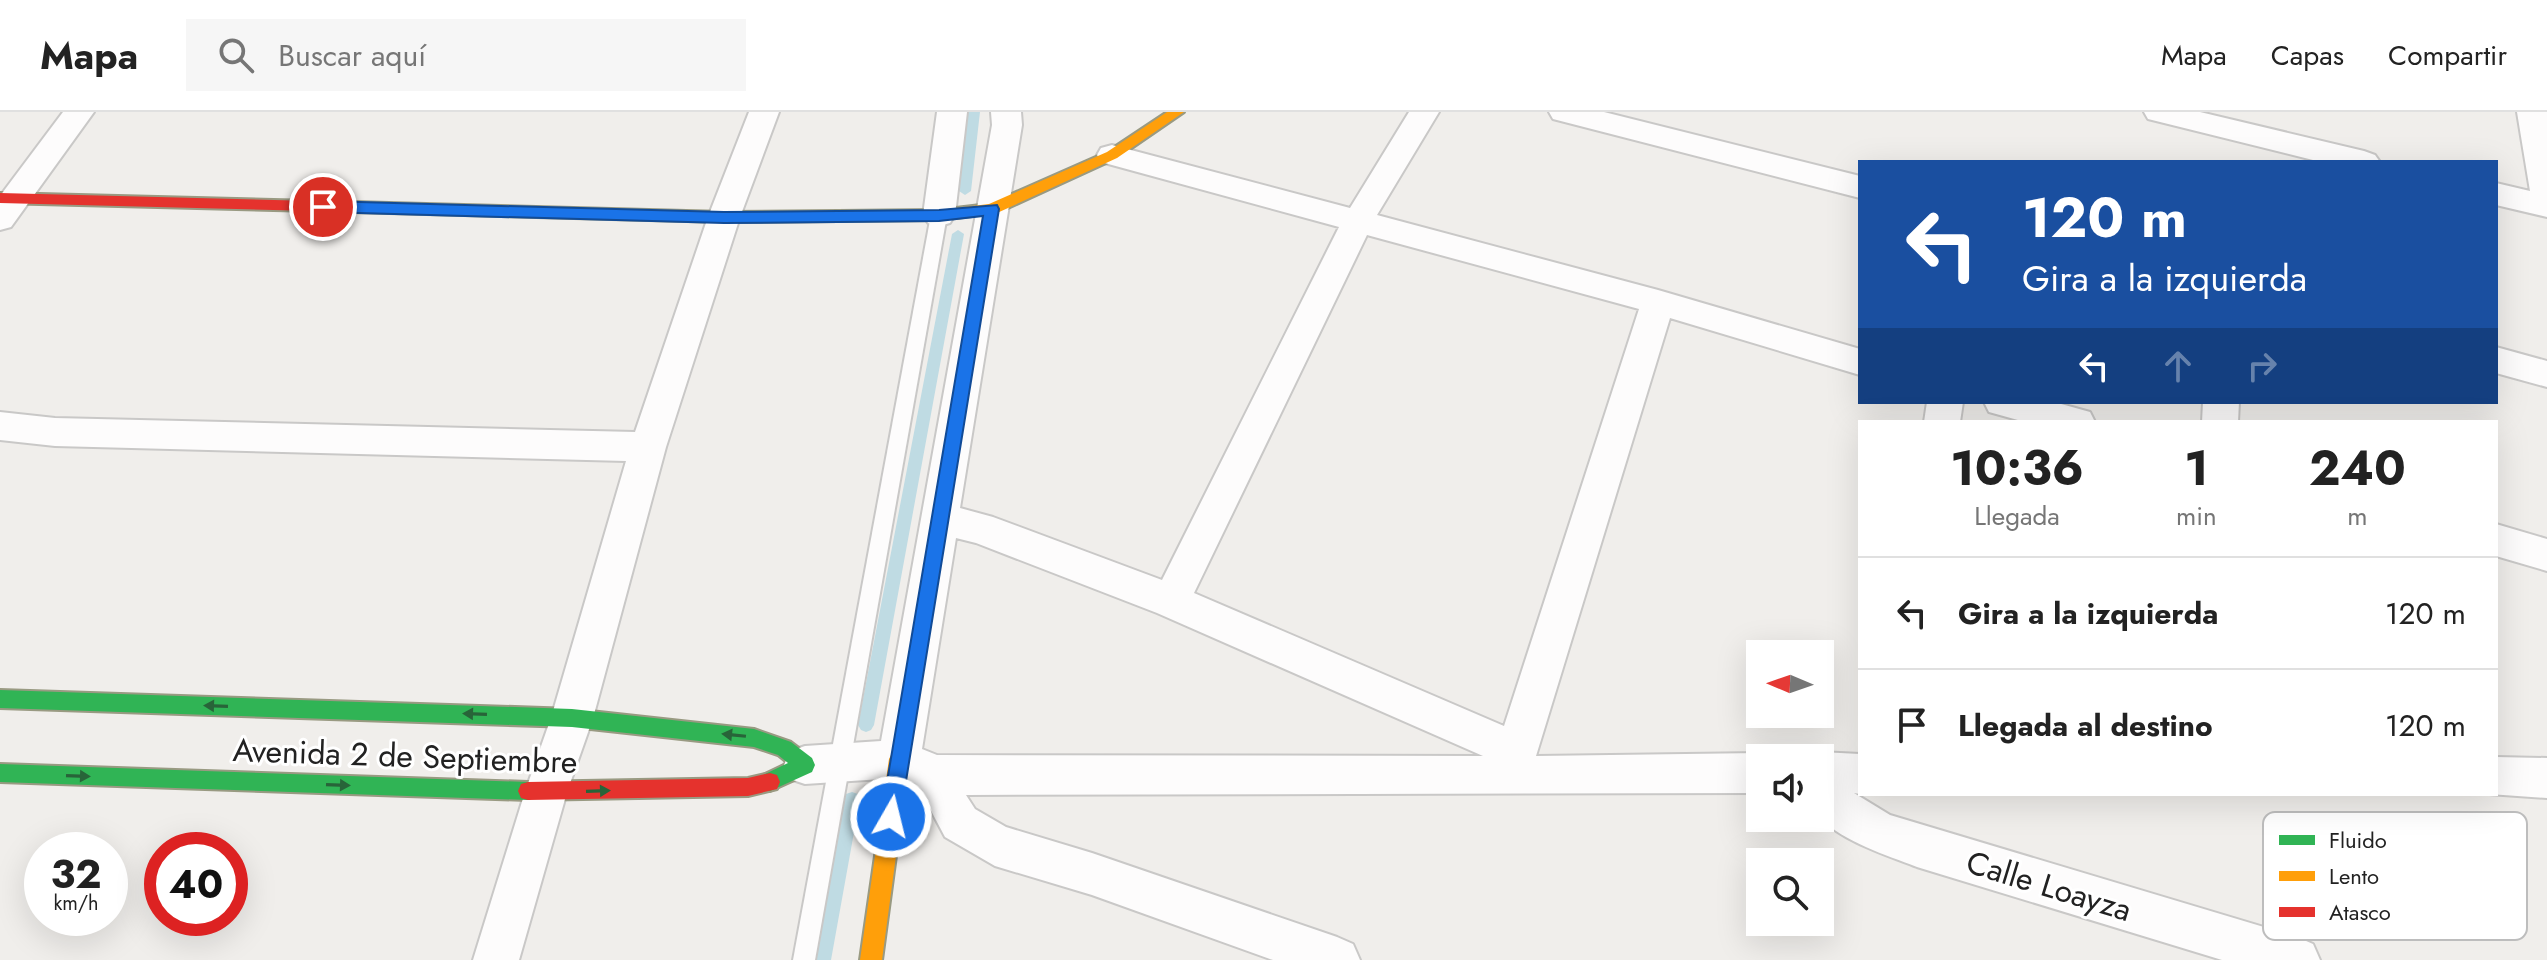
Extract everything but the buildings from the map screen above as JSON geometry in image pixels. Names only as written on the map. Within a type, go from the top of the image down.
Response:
[{"type":"street","points":[[5,205],[79,112]]},
{"type":"street","points":[[496,960],[546,792],[572,718],[648,447],[724,217],[764,112]]},
{"type":"street","points":[[939,215],[952,112]]},
{"type":"street","points":[[871,960],[917,767],[939,519],[1007,125],[1006,112]]},
{"type":"street","points":[[5,205],[724,217],[939,215],[992,209],[1112,155],[1177,112]]},
{"type":"street","points":[[1171,601],[1359,219],[1424,112]]},
{"type":"street","points":[[1564,112],[1858,186]]},
{"type":"street","points":[[2159,112],[2356,160]]},
{"type":"street","points":[[2532,112],[2547,196]]},
{"type":"street","points":[[1112,155],[1359,219],[1858,361]]},
{"type":"street","points":[[2498,194],[2547,206]]},
{"type":"street","points":[[1513,764],[1658,302]]},
{"type":"street","points":[[2498,361],[2547,374]]},
{"type":"street","points":[[2010,404],[2070,420]]},
{"type":"street","points":[[0,426],[55,432],[276,435],[648,447]]},
{"type":"street","points":[[939,519],[980,528],[1171,601],[1513,764]]},
{"type":"street","points":[[2498,541],[2547,555]]},
{"type":"street","points":[[0,699],[572,718],[754,738],[822,764],[917,767],[1513,764],[1746,772]]},
{"type":"street","name":"Avenida 2 de Septiembre","points":[[0,773],[546,792],[748,787],[822,764]]},
{"type":"street","points":[[917,767],[943,796],[960,823],[995,845],[1092,874],[1337,960]]},
{"type":"street","points":[[1834,773],[1858,774]]},
{"type":"street","points":[[2498,777],[2547,778]]},
{"type":"street","name":"Calle Loayza","points":[[1834,805],[1862,823],[1917,846],[2297,960]]},
{"type":"lane","points":[[804,960],[822,764],[939,215]]},
{"type":"waterway","points":[[965,191],[974,112]]},
{"type":"waterway","points":[[866,725],[958,234]]},
{"type":"waterway","points":[[823,960],[852,799]]},
{"type":"traffic: fast","points":[[352,207],[724,217],[939,215]]},
{"type":"traffic: fast","points":[[0,699],[572,718],[754,738],[784,748],[805,765],[770,782]]},
{"type":"traffic: fast","points":[[0,773],[528,791]]},
{"type":"traffic: slow","points":[[939,215],[992,209],[1112,155],[1177,112]]},
{"type":"traffic: slow","points":[[871,960],[899,759]]},
{"type":"traffic: jam","points":[[0,198],[352,207]]},
{"type":"traffic: jam","points":[[528,791],[748,787],[770,782]]},
{"type":"route","points":[[323,207],[724,217],[939,215],[992,209],[891,817]]}]
